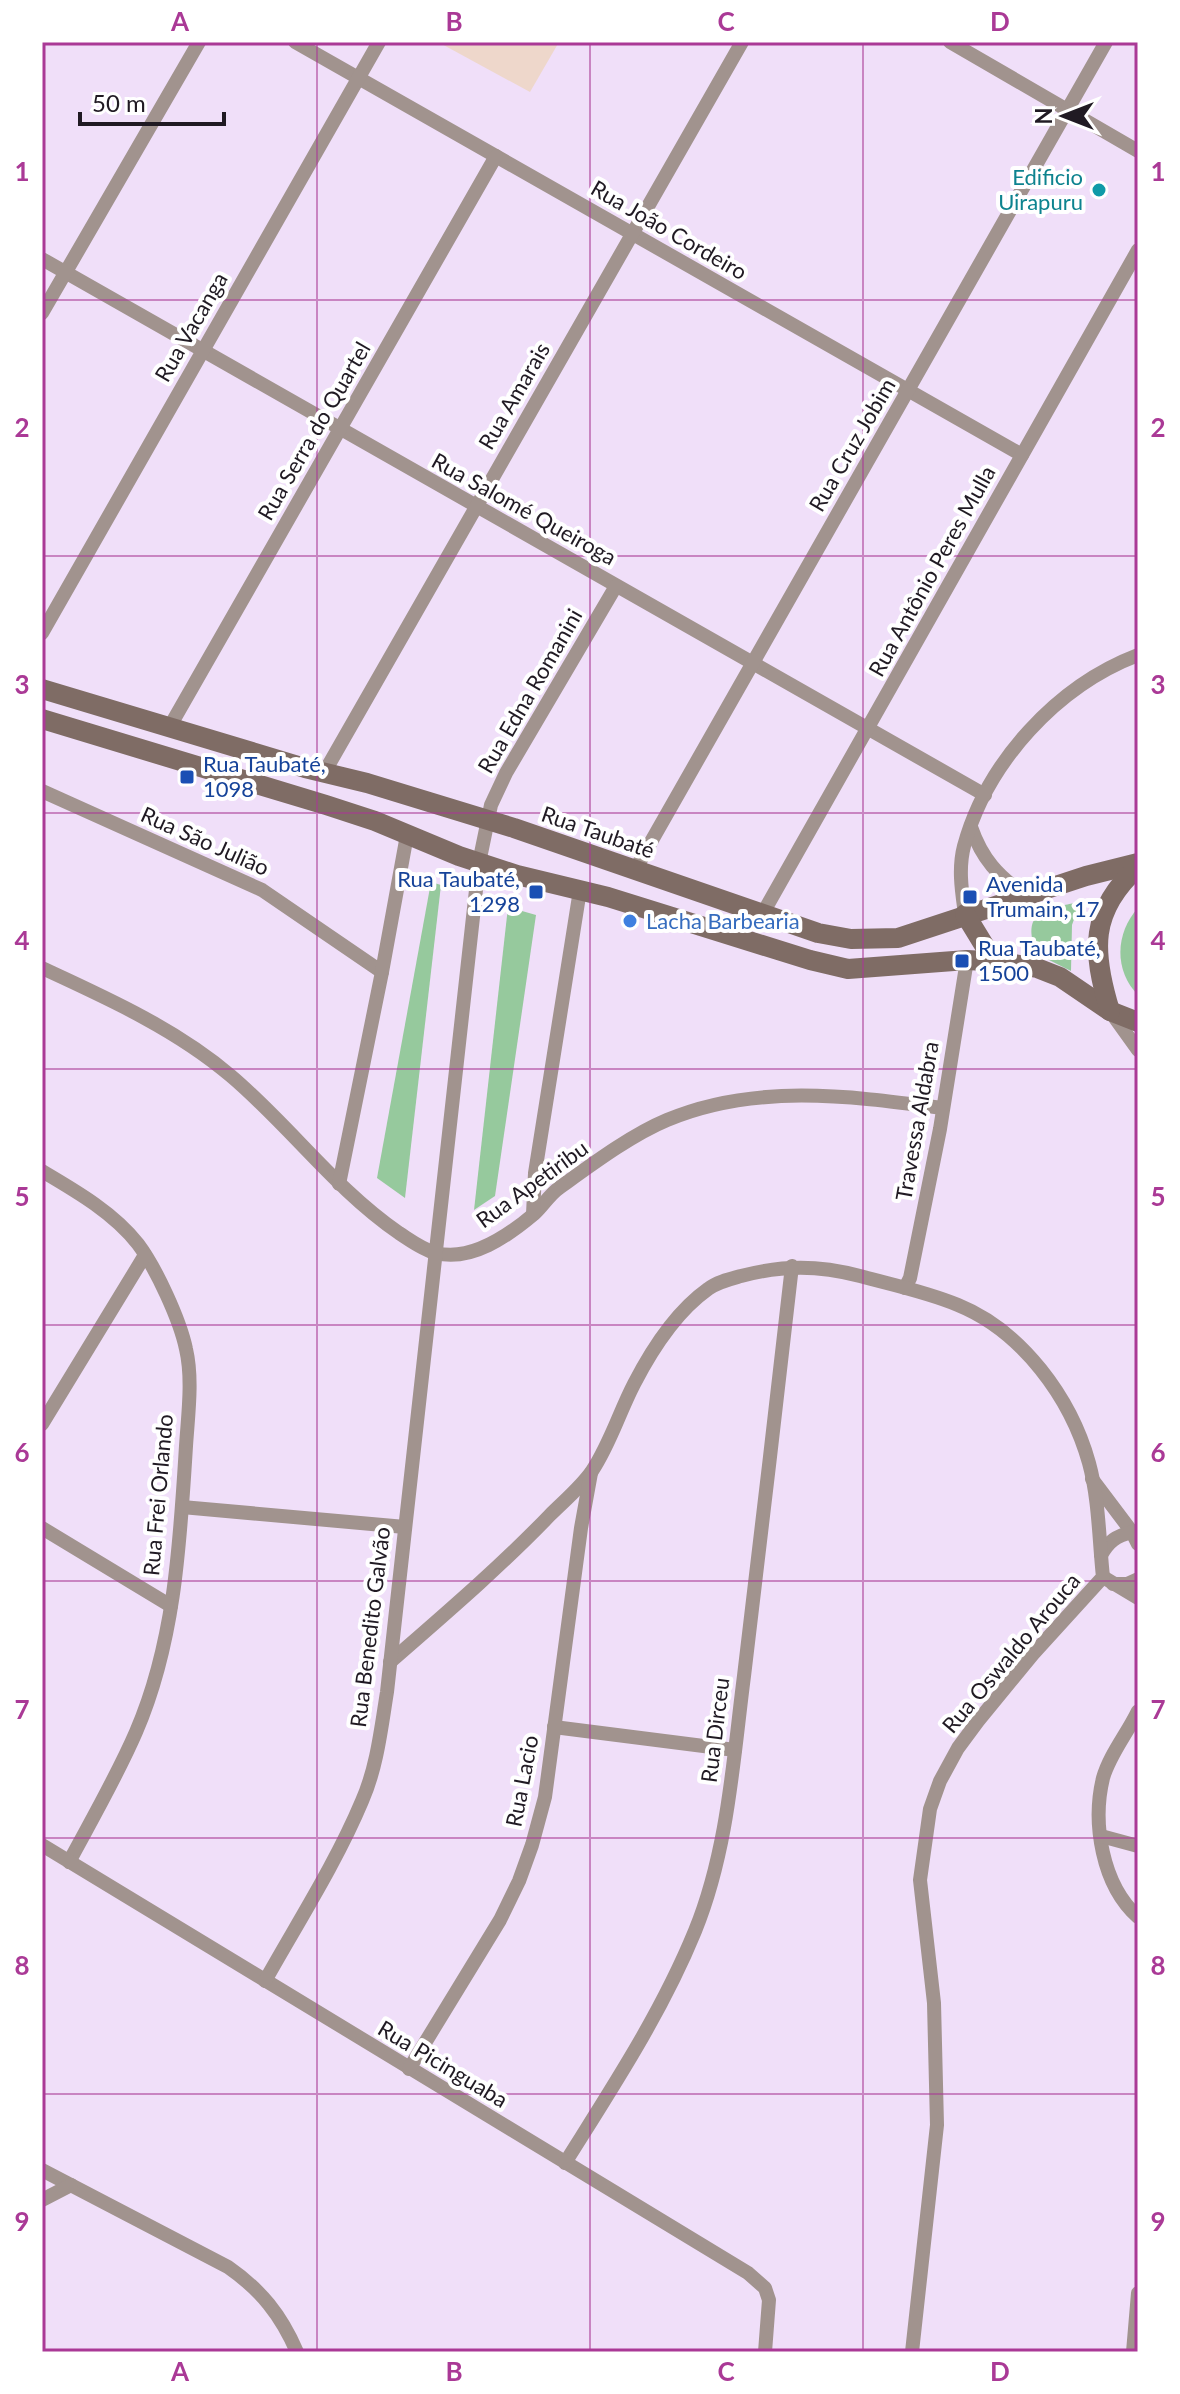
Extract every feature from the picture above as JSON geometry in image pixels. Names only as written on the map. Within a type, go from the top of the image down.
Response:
[{"type":"main road","name":"Rua Taubaté","points":[[42,689],[488,821],[818,933],[873,940],[898,938],[1025,895],[1138,865]]},
{"type":"main road","points":[[42,719],[326,805],[517,875],[580,890],[848,969],[967,960],[1037,968],[1060,977],[1110,1011],[1138,1022]]},
{"type":"main road","points":[[1110,1011],[1099,977],[1096,946],[1104,909],[1121,882],[1138,865]]},
{"type":"main road","points":[[965,914],[987,950],[1003,962]]},
{"type":"street","points":[[42,313],[199,42]]},
{"type":"street","name":"Rua João Cordeiro","points":[[295,42],[1022,455]]},
{"type":"street","name":"Rua Vacanga","points":[[42,633],[379,42]]},
{"type":"street","name":"Rua Amarais","points":[[324,773],[742,42]]},
{"type":"street","points":[[950,42],[1138,151]]},
{"type":"street","name":"Rua Cruz Jobim","points":[[635,870],[1106,42]]},
{"type":"street","name":"Rua Serra do Quartel","points":[[169,728],[496,156]]},
{"type":"street","name":"Rua Antônio Peres Mulla","points":[[763,913],[1138,250]]},
{"type":"street","name":"Rua Salomé Queiroga","points":[[42,259],[985,795]]},
{"type":"street","name":"Rua Edna Romanini","points":[[479,863],[491,805],[506,773],[616,586]]},
{"type":"street","points":[[965,914],[961,880],[963,849],[997,771],[1028,732],[1055,706],[1091,678],[1138,655]]},
{"type":"street","name":"Rua São Julião","points":[[42,791],[262,890],[382,972]]},
{"type":"street","points":[[971,827],[990,865],[1000,877],[1025,895]]},
{"type":"street","points":[[339,1184],[407,835]]},
{"type":"street","name":"Rua Benedito Galvão","points":[[265,1981],[363,1799],[375,1761],[390,1662],[479,863]]},
{"type":"street","points":[[533,1214],[535,1173],[580,890]]},
{"type":"street","name":"Travessa Aldabra","points":[[905,1288],[910,1278],[967,960]]},
{"type":"street","points":[[42,968],[163,1028],[195,1048],[260,1102],[339,1184],[388,1225],[435,1253]]},
{"type":"street","points":[[1110,1011],[1138,1050]]},
{"type":"street","name":"Rua Apetiribu","points":[[435,1253],[469,1254],[533,1214],[555,1191],[642,1134],[666,1121],[702,1109],[770,1095],[868,1099],[942,1108]]},
{"type":"street","name":"Rua Frei Orlando","points":[[42,1171],[122,1226],[145,1255],[179,1325],[187,1351],[189,1396],[182,1507],[166,1644],[136,1733],[69,1862]]},
{"type":"street","points":[[42,1424],[145,1255]]},
{"type":"street","name":"Rua Oswaldo Arouca","points":[[390,1662],[513,1552],[591,1472],[635,1382],[669,1329],[708,1289],[724,1281],[792,1266],[828,1268],[905,1288],[960,1306],[1020,1346],[1051,1383],[1089,1463],[1101,1555],[1108,1581],[1033,1654],[978,1721],[958,1748],[940,1781],[930,1809],[920,1880],[934,2003],[937,2125],[912,2352]]},
{"type":"street","name":"Rua Dirceu","points":[[565,2163],[650,2026],[695,1930],[718,1862],[735,1750],[792,1266]]},
{"type":"street","name":"Rua Lacio","points":[[409,2069],[500,1920],[519,1881],[545,1797],[591,1472]]},
{"type":"street","points":[[1092,1479],[1135,1538]]},
{"type":"street","points":[[182,1507],[405,1527]]},
{"type":"street","points":[[42,1528],[171,1606]]},
{"type":"street","points":[[1101,1555],[1108,1543],[1119,1535],[1135,1538]]},
{"type":"street","points":[[1108,1581],[1127,1584],[1138,1579]]},
{"type":"street","points":[[1108,1581],[1138,1598]]},
{"type":"street","points":[[1138,1711],[1103,1777],[1099,1809],[1109,1877],[1138,1917]]},
{"type":"street","points":[[554,1727],[735,1750]]},
{"type":"street","points":[[1101,1836],[1138,1846]]},
{"type":"street","name":"Rua Picinguaba","points":[[42,1845],[748,2273],[765,2288],[769,2300],[765,2352]]},
{"type":"street","points":[[42,2170],[195,2248],[251,2283],[285,2324],[297,2352]]},
{"type":"street","points":[[42,2200],[71,2185]]},
{"type":"street","points":[[1133,2352],[1138,2293]]},
{"type":"shaded area","points":[[438,42],[559,42],[530,92]]},
{"type":"green space","points":[[431,882],[441,885],[405,1198],[377,1178]]},
{"type":"green space","points":[[1080,902],[1072,925],[1071,971],[1037,954],[1032,929],[1039,914]]},
{"type":"green space","points":[[508,907],[536,915],[495,1196],[474,1210]]},
{"type":"green space","points":[[1138,908],[1138,995],[1125,975],[1120,952],[1125,929]]},
{"type":"place","name":"Edificio Uirapuru","points":[[1099,190]]},
{"type":"place","name":"Rua Taubaté, 1098","points":[[187,777]]},
{"type":"place","name":"Rua Taubaté, 1298","points":[[536,892]]},
{"type":"place","name":"Avenida Trumain, 17","points":[[970,897]]},
{"type":"place","name":"Lacha Barbearia","points":[[630,921]]},
{"type":"place","name":"Rua Taubaté, 1500","points":[[962,961]]}]
